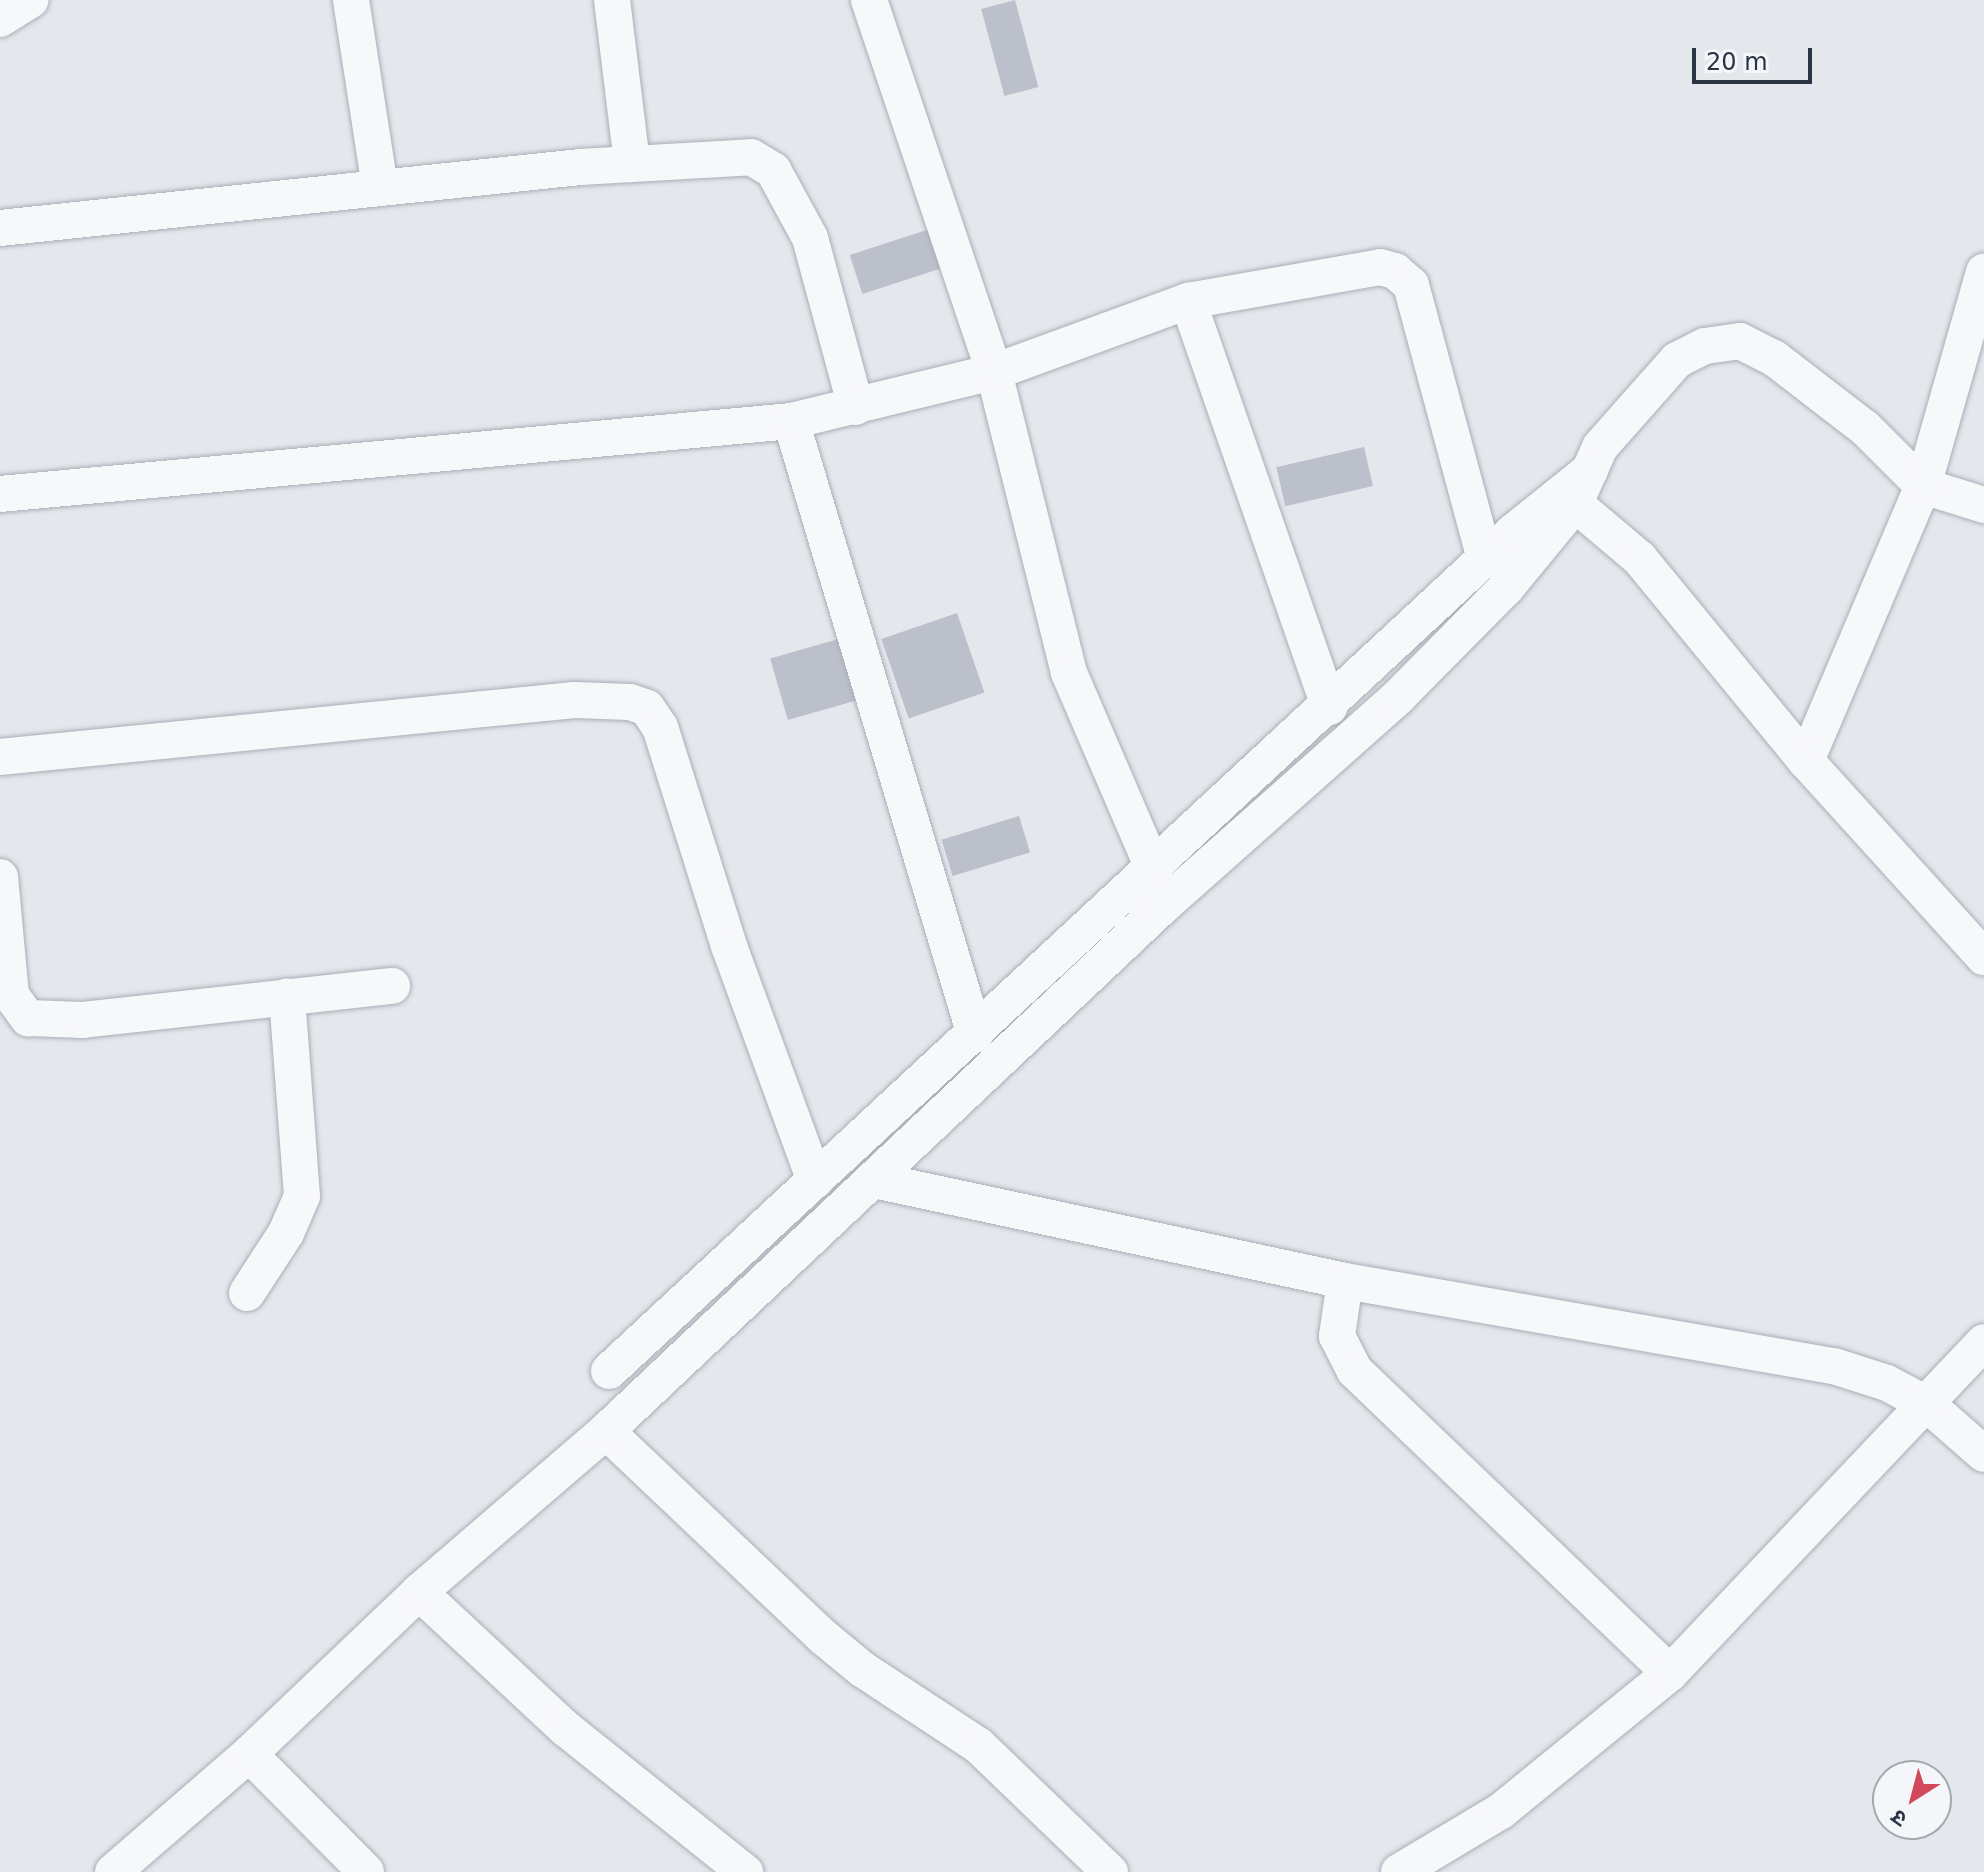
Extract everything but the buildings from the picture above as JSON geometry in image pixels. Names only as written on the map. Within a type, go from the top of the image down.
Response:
[{"type":"street","points":[[0,19],[31,0]]},
{"type":"street","points":[[351,0],[380,188]]},
{"type":"street","points":[[612,0],[632,164]]},
{"type":"street","points":[[869,0],[994,372],[1069,673],[1154,870]]},
{"type":"street","points":[[0,228],[632,164],[751,157],[773,170],[810,238],[856,407]]},
{"type":"street","points":[[0,494],[791,421],[994,372],[1188,301],[1362,267],[1404,276],[1411,285],[1485,559]]},
{"type":"street","points":[[1806,761],[1923,486],[1984,272]]},
{"type":"street","points":[[1188,301],[1329,707]]},
{"type":"street","points":[[113,1872],[249,1754],[419,1592],[606,1431],[1164,905],[1398,697],[1506,588],[1575,504],[1600,447],[1677,360],[1705,346],[1740,341],[1774,358],[1865,428],[1923,486],[1984,505]]},
{"type":"street","points":[[791,421],[975,1035]]},
{"type":"street","points":[[609,1371],[1154,870],[1485,559],[1590,470]]},
{"type":"street","points":[[1575,504],[1640,559],[1806,761],[1984,957]]},
{"type":"street","points":[[0,757],[574,700],[630,702],[647,708],[660,727],[729,946],[815,1181]]},
{"type":"street","points":[[0,877],[11,995],[9,1012],[42,1020],[83,1020],[392,986]]},
{"type":"street","points":[[247,1293],[286,1233],[302,1196],[287,997]]},
{"type":"street","points":[[874,1180],[1345,1281],[1834,1366],[1887,1383],[1928,1405],[1984,1454]]},
{"type":"street","points":[[1345,1281],[1337,1336],[1355,1371],[1670,1673]]},
{"type":"street","points":[[1399,1872],[1501,1811],[1670,1673],[1928,1405],[1984,1342]]},
{"type":"street","points":[[606,1431],[822,1636],[862,1669],[979,1746],[1110,1872]]},
{"type":"street","points":[[419,1592],[565,1728],[745,1872]]},
{"type":"street","points":[[249,1754],[366,1872]]}]
